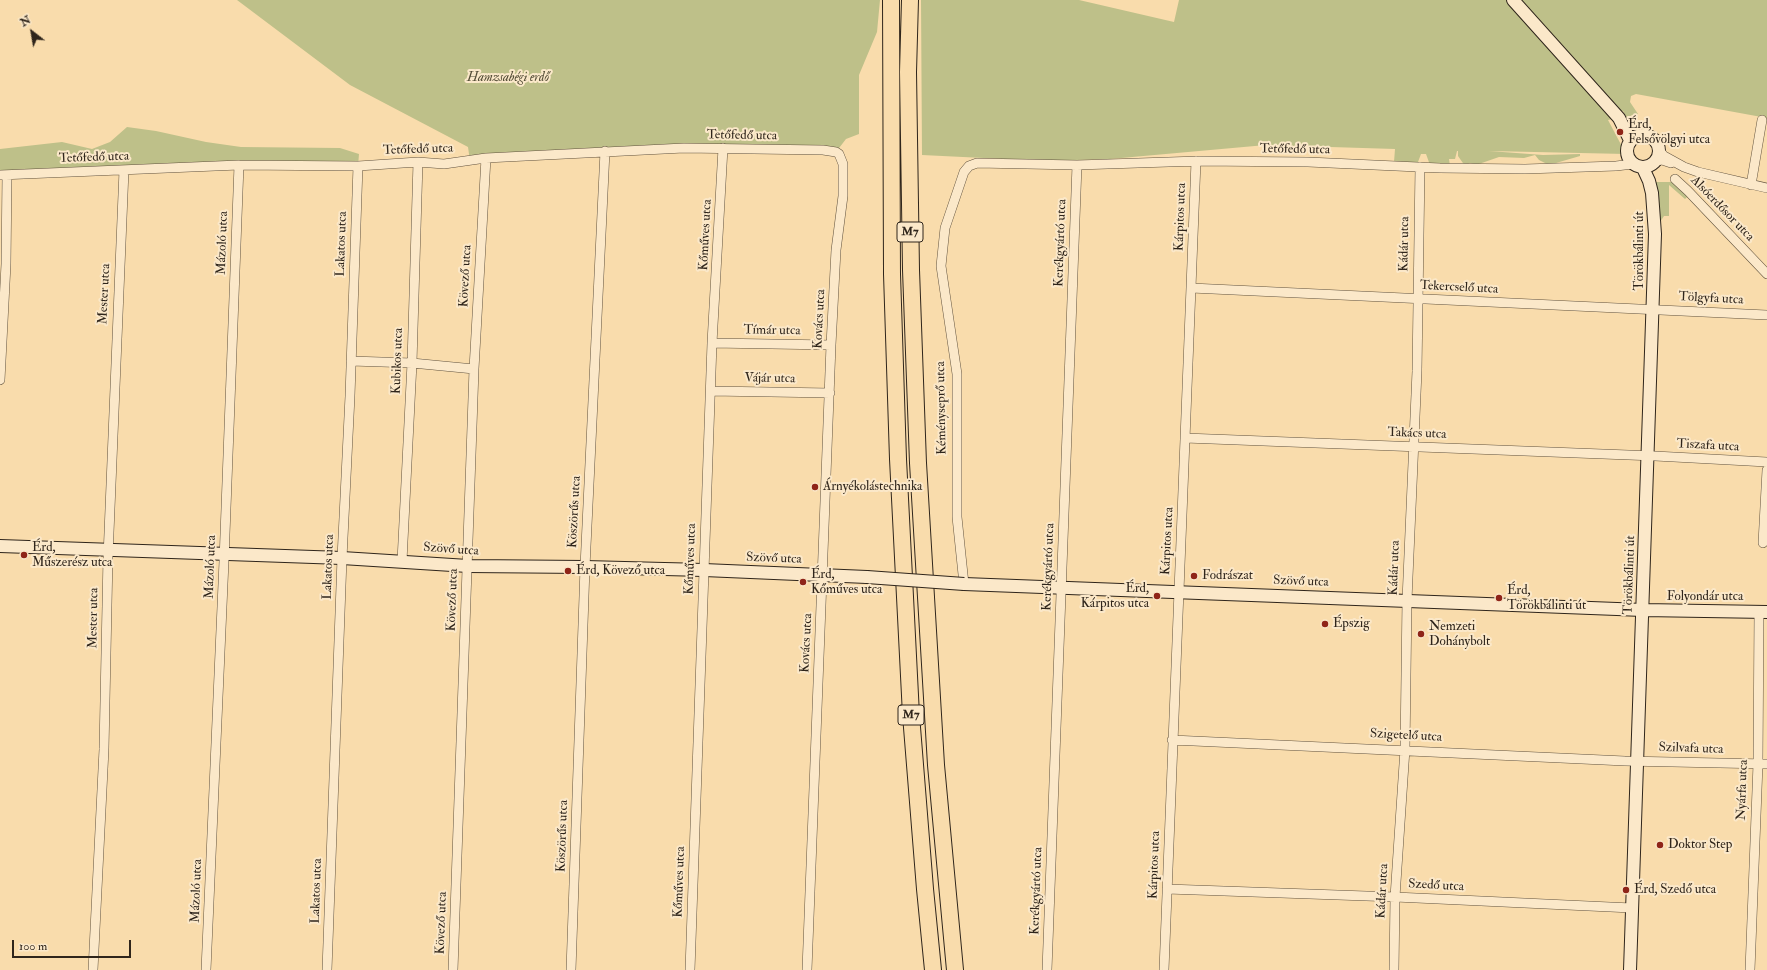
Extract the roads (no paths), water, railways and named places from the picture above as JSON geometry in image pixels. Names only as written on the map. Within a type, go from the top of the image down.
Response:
[{"type":"highway","name":"M7","points":[[891,0],[892,274],[898,459],[911,723],[933,970]]},
{"type":"highway","name":"M7","points":[[910,0],[908,72],[911,270],[918,463],[936,758],[955,970]]},
{"type":"street","points":[[1513,0],[1614,112],[1634,138]]},
{"type":"street","points":[[1751,185],[1762,120]]},
{"type":"street","points":[[1657,158],[1659,146],[1653,138],[1646,135],[1634,138],[1627,150],[1631,164],[1657,158],[1664,156],[1684,167],[1698,172],[1767,188]]},
{"type":"street","name":"Tetőfedő utca","points":[[4,175],[239,165],[358,166],[418,162],[444,164],[486,158],[605,151],[723,148],[823,150],[836,152]]},
{"type":"street","name":"Kőműves utca","points":[[690,970],[712,343],[723,148]]},
{"type":"street","name":"Köszörűs utca","points":[[571,970],[585,567],[605,151]]},
{"type":"street","name":"Kovács utca","points":[[807,970],[831,345],[836,250],[843,196],[843,164],[841,158],[836,152]]},
{"type":"street","name":"Kövező utca","points":[[453,970],[474,369],[486,158]]},
{"type":"street","name":"Törökbálinti út","points":[[1630,970],[1656,234],[1649,181],[1650,173],[1657,158]]},
{"type":"street","name":"Tetőfedő utca","points":[[969,166],[976,163],[1077,165],[1196,161],[1308,162],[1445,168],[1531,168],[1631,164]]},
{"type":"street","name":"Kárpitos utca","points":[[1164,970],[1196,161]]},
{"type":"street","name":"Kubikos utca","points":[[402,561],[412,363],[418,162]]},
{"type":"street","name":"Törökbálinti út","points":[[1631,164],[1649,181]]},
{"type":"street","name":"Mázoló utca","points":[[206,970],[239,165]]},
{"type":"street","name":"Kerékgyártó utca","points":[[1047,970],[1077,165]]},
{"type":"street","name":"Lakatos utca","points":[[327,970],[358,166]]},
{"type":"street","name":"Kéményseprő utca","points":[[964,584],[957,517],[957,374],[941,266],[946,228],[964,172],[969,166]]},
{"type":"street","name":"Kádár utca","points":[[1394,970],[1395,897],[1405,749],[1407,600],[1417,371],[1420,166]]},
{"type":"street","name":"Mester utca","points":[[93,970],[104,749],[108,550],[124,170]]},
{"type":"street","points":[[0,380],[6,264],[4,175]]},
{"type":"street","name":"Alsóerdősor utca","points":[[1675,179],[1767,274]]},
{"type":"street","name":"Tekercselő utca","points":[[1191,288],[1654,309]]},
{"type":"street","name":"Tölgyfa utca","points":[[1654,309],[1767,315]]},
{"type":"street","name":"Tímár utca","points":[[712,343],[831,345]]},
{"type":"street","points":[[351,361],[412,363],[474,369]]},
{"type":"street","name":"Vájár utca","points":[[711,391],[830,393]]},
{"type":"street","name":"Takács utca","points":[[1185,438],[1648,456]]},
{"type":"street","name":"Tiszafa utca","points":[[1648,456],[1767,462]]},
{"type":"street","points":[[1763,543],[1767,470]]},
{"type":"street","name":"Szövő utca","points":[[0,546],[342,558],[468,566],[585,567],[823,574],[964,584],[1643,610]]},
{"type":"street","name":"Folyondár utca","points":[[1643,610],[1763,611]]},
{"type":"street","name":"Nyárfa utca","points":[[1750,970],[1762,764],[1763,611]]},
{"type":"street","name":"Szigetelő utca","points":[[1172,740],[1405,749],[1638,761]]},
{"type":"street","name":"Szilvafa utca","points":[[1638,761],[1762,764]]},
{"type":"street","name":"Szedő utca","points":[[1167,889],[1395,897],[1632,908]]},
{"type":"place","name":"Érd, Felsővölgyi utca","points":[[1620,132]]},
{"type":"place","name":"Árnyékolástechnika","points":[[815,487]]},
{"type":"place","name":"Érd, Műszerész utca","points":[[24,555]]},
{"type":"place","name":"Érd, Kövező utca","points":[[568,571]]},
{"type":"place","name":"Fodrászat","points":[[1194,576]]},
{"type":"place","name":"Érd, Kőműves utca","points":[[803,582]]},
{"type":"place","name":"Érd, Kárpitos utca","points":[[1157,596]]},
{"type":"place","name":"Érd, Törökbálinti út","points":[[1499,598]]},
{"type":"place","name":"Épszig","points":[[1325,624]]},
{"type":"place","name":"Nemzeti Dohánybolt","points":[[1421,634]]},
{"type":"place","name":"Doktor Step","points":[[1660,845]]},
{"type":"place","name":"Érd, Szedő utca","points":[[1626,890]]},
{"type":"park label","name":"Hamzsabégi erdő","points":[[508,78]]}]
